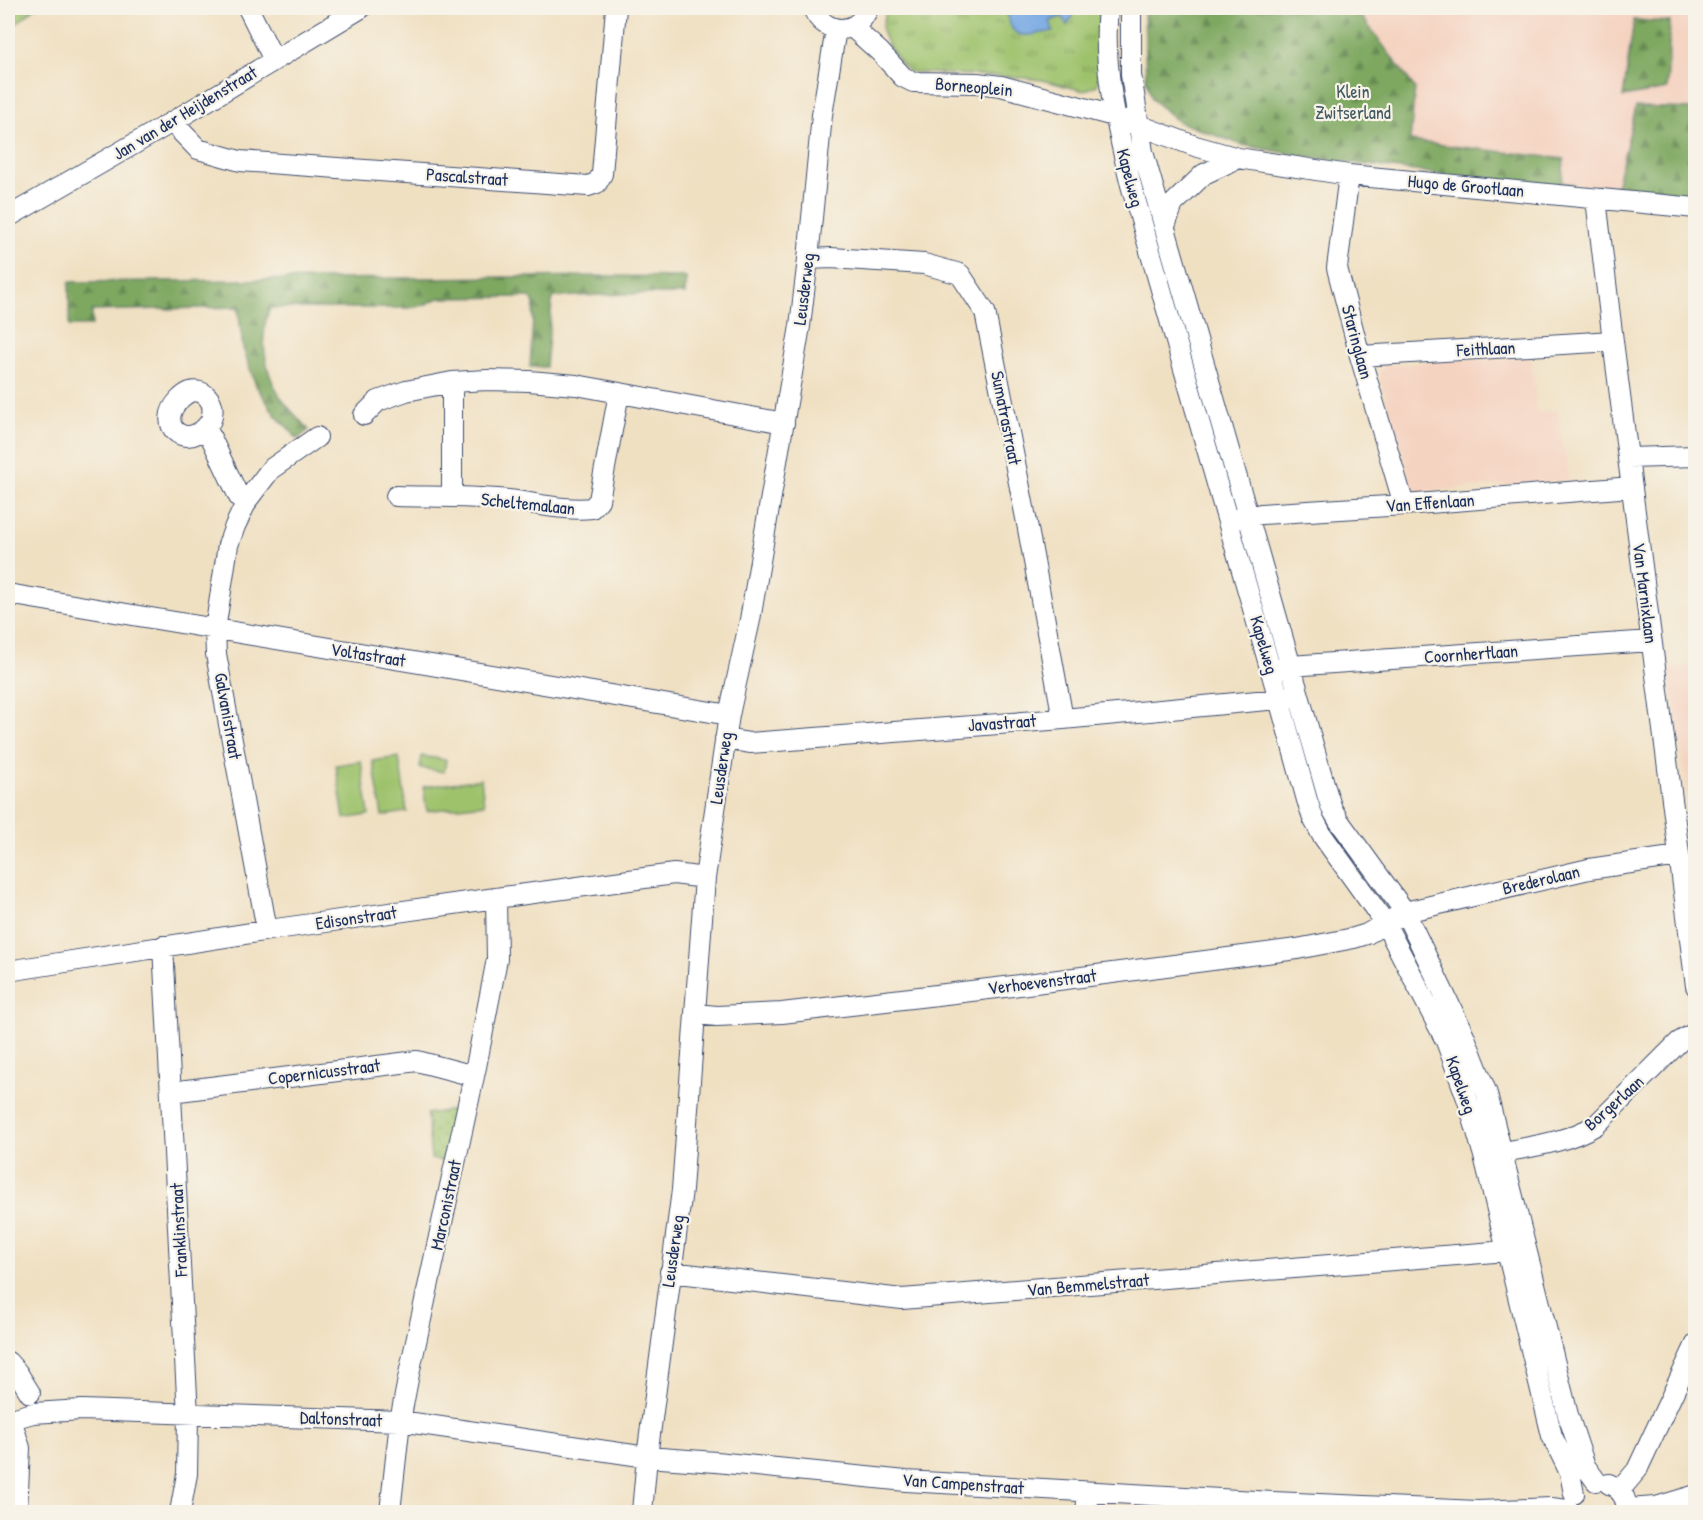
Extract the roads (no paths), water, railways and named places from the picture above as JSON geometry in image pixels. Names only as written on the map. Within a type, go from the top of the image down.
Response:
[{"type":"street","points":[[248,8],[274,60]]},
{"type":"street","name":"Jan van der Heijdenstraat","points":[[8,217],[172,122],[361,8]]},
{"type":"street","name":"Pascalstraat","points":[[172,122],[198,149],[240,161],[588,186],[597,183],[602,174],[616,8]]},
{"type":"street","name":"Borneoplein","points":[[813,8],[821,21],[844,28],[880,52],[903,77],[913,82],[977,83],[1001,86],[1114,116]]},
{"type":"street","points":[[844,28],[864,17],[868,8]]},
{"type":"street","name":"Kapelweg","points":[[1108,8],[1106,31],[1114,116],[1134,196],[1228,521],[1289,696],[1332,809],[1405,912],[1464,1035],[1487,1094],[1493,1154],[1516,1249],[1547,1419],[1552,1436],[1570,1473],[1570,1505]]},
{"type":"street","name":"Kapelweg","points":[[1131,8],[1131,75],[1137,126],[1248,516],[1281,669]]},
{"type":"street","name":"Leusderweg","points":[[642,1512],[646,1457],[682,1190],[705,878],[729,715],[750,620],[800,326],[822,115],[844,28]]},
{"type":"street","name":"Hugo de Grootlaan","points":[[1114,116],[1195,146],[1238,158],[1350,175],[1695,208]]},
{"type":"street","points":[[1165,226],[1173,204],[1204,174],[1238,158]]},
{"type":"street","name":"Staringlaan","points":[[1350,175],[1337,268],[1360,356],[1404,505]]},
{"type":"street","name":"Van Marnixlaan","points":[[1596,199],[1612,341],[1679,856],[1692,932],[1695,986]]},
{"type":"street","name":"Sumatrastraat","points":[[808,259],[831,258],[924,264],[960,274],[984,312],[1063,719]]},
{"type":"street","name":"Feithlaan","points":[[1360,356],[1612,341]]},
{"type":"street","points":[[364,415],[378,401],[406,391],[452,382],[487,380],[576,385],[784,423]]},
{"type":"street","points":[[452,382],[452,497]]},
{"type":"street","name":"Scheltemalaan","points":[[396,496],[506,500],[580,509],[592,508],[599,500],[620,393]]},
{"type":"street","points":[[207,427],[239,498],[246,504]]},
{"type":"street","name":"Galvanistraat","points":[[267,930],[216,654],[215,630],[228,545],[246,504],[271,469],[317,437]]},
{"type":"street","points":[[1629,458],[1695,456]]},
{"type":"street","name":"Van Effenlaan","points":[[1228,521],[1248,516],[1632,487]]},
{"type":"street","name":"Voltastraat","points":[[8,594],[729,715]]},
{"type":"street","name":"Coornhertlaan","points":[[1281,669],[1651,641]]},
{"type":"street","name":"Kapelweg","points":[[1289,696],[1307,800],[1313,818],[1322,835],[1385,923],[1446,1041],[1468,1101],[1493,1154]]},
{"type":"street","name":"Javastraat","points":[[725,739],[750,743],[1063,719],[1289,696]]},
{"type":"street","name":"Brederolaan","points":[[1385,923],[1405,912],[1589,869],[1679,856]]},
{"type":"street","name":"Edisonstraat","points":[[8,972],[267,930],[496,898],[674,874],[705,878]]},
{"type":"street","name":"Marconistraat","points":[[390,1512],[400,1421],[409,1374],[474,1076],[497,958],[496,898]]},
{"type":"street","name":"Verhoevenstraat","points":[[695,1014],[717,1016],[782,1013],[1297,950],[1354,938],[1367,934],[1385,923]]},
{"type":"street","name":"Franklinstraat","points":[[163,946],[188,1415],[187,1474],[180,1512]]},
{"type":"street","name":"Borgerlaan","points":[[1493,1154],[1570,1138],[1583,1133],[1596,1125],[1679,1042],[1695,1032]]},
{"type":"street","name":"Copernicusstraat","points":[[171,1092],[417,1060],[474,1076]]},
{"type":"street","name":"Kapelweg","points":[[1516,1249],[1585,1466],[1596,1481]]},
{"type":"street","name":"Van Bemmelstraat","points":[[670,1272],[902,1299],[1516,1249]]},
{"type":"street","points":[[1620,1490],[1637,1470],[1695,1344]]},
{"type":"street","points":[[8,1362],[30,1393]]},
{"type":"street","name":"Daltonstraat","points":[[9,1419],[33,1413],[82,1410],[400,1421],[646,1457]]},
{"type":"street","points":[[1547,1419],[1568,1415]]},
{"type":"street","points":[[9,1419],[20,1448],[17,1512]]},
{"type":"street","name":"Van Campenstraat","points":[[646,1457],[906,1481],[1088,1492],[1273,1507],[1478,1511],[1570,1505]]},
{"type":"street","points":[[1570,1505],[1584,1485],[1596,1481],[1613,1485],[1620,1490],[1625,1497],[1628,1511],[1656,1508],[1695,1495]]},
{"type":"street","points":[[1086,1512],[1088,1492]]},
{"type":"water","points":[[1008,8],[1070,8],[1072,17],[1067,25],[1062,16],[1050,21],[1053,31],[1021,35],[1011,27]]},
{"type":"park label","name":"Klein Zwitserland","points":[[1353,102]]}]
